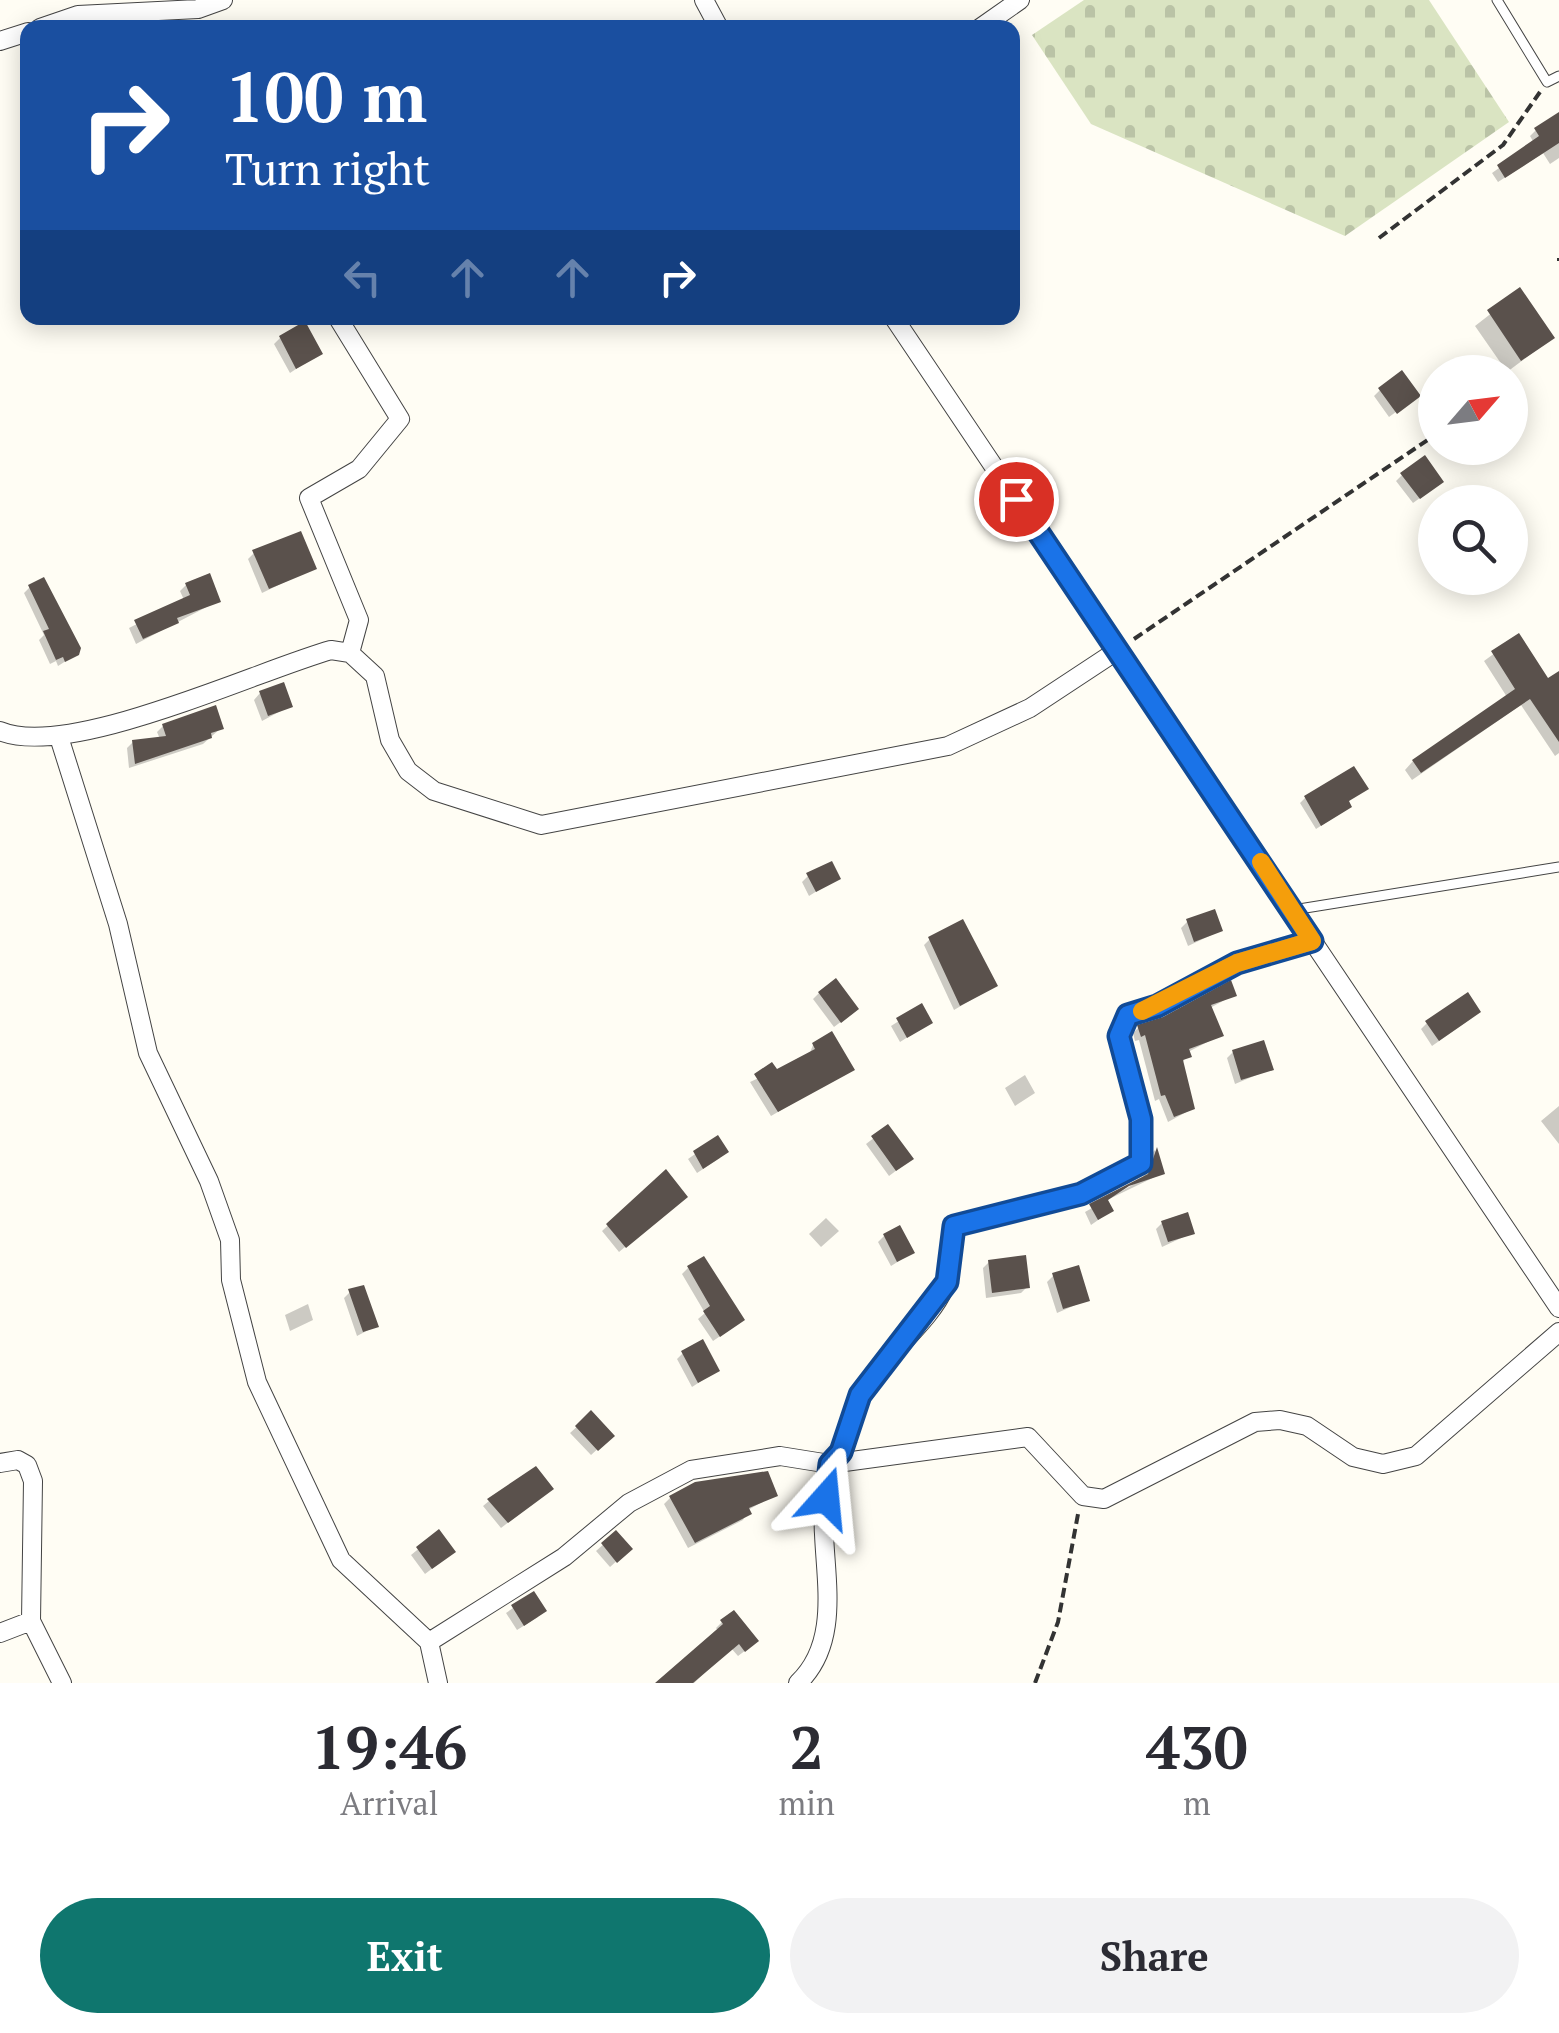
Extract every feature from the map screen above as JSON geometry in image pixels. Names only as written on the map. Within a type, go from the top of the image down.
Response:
[{"type":"street","points":[[63,20],[78,15],[198,12],[222,0]]},
{"type":"street","points":[[991,20],[1020,0]]},
{"type":"street","points":[[342,325],[400,420],[358,468],[308,498],[359,620],[350,653]]},
{"type":"street","points":[[899,325],[1559,1308]]},
{"type":"street","points":[[0,731],[59,737],[160,709],[288,662],[332,650],[350,653],[374,676],[390,740],[408,771],[434,791],[541,825],[948,746],[1030,708],[1118,650]]},
{"type":"street","points":[[59,737],[118,924],[148,1053],[209,1182],[230,1240],[231,1280],[257,1382],[341,1560],[429,1642],[438,1683]]},
{"type":"street","points":[[798,1683],[809,1673],[826,1632],[830,1585],[823,1532],[830,1464],[841,1452],[860,1395],[892,1350],[940,1296],[947,1282],[954,1226],[1081,1194],[1141,1163],[1141,1119],[1119,1036],[1128,1015],[1157,1006],[1237,963],[1312,941]]},
{"type":"street","points":[[429,1642],[564,1557],[629,1504],[691,1470],[780,1456],[830,1464],[1028,1437],[1083,1496],[1104,1499],[1127,1491],[1174,1461],[1254,1422],[1280,1420],[1307,1426],[1353,1458],[1383,1464],[1416,1456],[1559,1332]]},
{"type":"street","points":[[0,1463],[18,1460],[27,1466],[33,1480],[31,1620],[62,1683]]},
{"type":"street","points":[[0,1633],[31,1620]]},
{"type":"lane","points":[[1497,0],[1547,82],[1559,76]]},
{"type":"lane","points":[[1292,910],[1559,867]]},
{"type":"path","points":[[1379,238],[1503,145],[1547,82]]},
{"type":"path","points":[[1118,650],[1418,447]]},
{"type":"path","points":[[1034,1683],[1058,1622],[1067,1556],[1083,1496]]},
{"type":"green space","points":[[1084,0],[1429,0],[1509,122],[1345,236],[1091,124],[1032,35]]},
{"type":"building","points":[[1559,112],[1559,143],[1505,178],[1497,165],[1539,136],[1534,128]]},
{"type":"building","points":[[1520,287],[1555,338],[1528,356],[1517,355],[1487,310]]},
{"type":"building","points":[[298,325],[307,325],[323,354],[296,369],[279,336]]},
{"type":"building","points":[[1402,370],[1418,392],[1418,398],[1397,414],[1378,388]]},
{"type":"building","points":[[1418,460],[1418,465],[1432,465],[1444,482],[1418,485],[1418,496],[1400,473]]},
{"type":"building","points":[[301,531],[317,569],[269,589],[252,550]]},
{"type":"building","points":[[210,573],[221,602],[177,618],[179,623],[143,639],[134,620],[190,595],[185,583]]},
{"type":"building","points":[[44,577],[81,648],[79,655],[65,662],[63,657],[56,660],[43,631],[49,629],[28,585]]},
{"type":"building","points":[[1519,633],[1548,678],[1559,671],[1559,742],[1530,699],[1421,773],[1412,760],[1515,689],[1491,651]]},
{"type":"building","points":[[284,682],[293,707],[268,716],[259,691]]},
{"type":"building","points":[[216,705],[224,729],[211,733],[212,738],[135,764],[132,740],[166,736],[162,724]]},
{"type":"building","points":[[1354,766],[1369,789],[1349,801],[1352,807],[1321,826],[1304,796]]},
{"type":"building","points":[[832,861],[841,879],[816,892],[806,873]]},
{"type":"building","points":[[1215,909],[1223,931],[1194,942],[1186,919]]},
{"type":"building","points":[[963,919],[998,986],[960,1006],[928,937]]},
{"type":"building","points":[[836,978],[859,1009],[841,1023],[818,992]]},
{"type":"building","points":[[1231,980],[1237,996],[1211,1005],[1224,1036],[1189,1049],[1192,1057],[1183,1060],[1195,1109],[1174,1117],[1165,1095],[1161,1096],[1145,1035],[1141,1037],[1137,1025],[1163,1017]]},
{"type":"building","points":[[1468,992],[1481,1012],[1439,1041],[1425,1021]]},
{"type":"building","points":[[922,1003],[933,1023],[907,1038],[896,1018]]},
{"type":"building","points":[[832,1031],[855,1070],[778,1112],[754,1074],[772,1062],[777,1069],[815,1049],[812,1043]]},
{"type":"building","points":[[1264,1040],[1274,1070],[1241,1080],[1232,1050]]},
{"type":"building","points":[[888,1124],[914,1159],[896,1171],[871,1136]]},
{"type":"building","points":[[718,1135],[729,1152],[703,1169],[693,1151]]},
{"type":"building","points":[[1157,1147],[1165,1174],[1129,1186],[1108,1200],[1114,1211],[1098,1220],[1089,1204],[1148,1174]]},
{"type":"building","points":[[666,1169],[688,1197],[626,1248],[606,1224]]},
{"type":"building","points":[[1188,1212],[1195,1234],[1168,1242],[1161,1221]]},
{"type":"building","points":[[900,1225],[915,1253],[897,1262],[883,1234]]},
{"type":"building","points":[[1026,1255],[1030,1288],[992,1293],[988,1260]]},
{"type":"building","points":[[704,1256],[745,1320],[720,1337],[703,1311],[710,1306],[687,1266]]},
{"type":"building","points":[[1079,1265],[1090,1301],[1063,1309],[1052,1273]]},
{"type":"building","points":[[364,1285],[379,1327],[363,1332],[348,1289]]},
{"type":"building","points":[[703,1339],[720,1371],[698,1383],[681,1351]]},
{"type":"building","points":[[591,1410],[615,1436],[598,1451],[575,1426]]},
{"type":"building","points":[[536,1466],[554,1489],[508,1523],[487,1499]]},
{"type":"building","points":[[768,1471],[778,1496],[749,1508],[752,1514],[695,1543],[669,1496],[695,1482]]},
{"type":"building","points":[[439,1529],[456,1552],[432,1569],[416,1547]]},
{"type":"building","points":[[616,1530],[633,1549],[617,1563],[601,1543]]},
{"type":"building","points":[[534,1591],[547,1611],[524,1626],[511,1605]]},
{"type":"building","points":[[734,1610],[759,1641],[745,1652],[739,1644],[693,1683],[655,1683],[723,1624],[720,1620]]},
{"type":"slow traffic","points":[[1142,1011],[1237,963],[1312,941],[1261,862]]},
{"type":"route","points":[[826,1498],[830,1464],[841,1452],[860,1395],[947,1282],[954,1226],[972,1218],[1081,1194],[1141,1163],[1141,1119],[1119,1036],[1128,1015],[1157,1006],[1237,963],[1312,941],[1016,499]]}]
